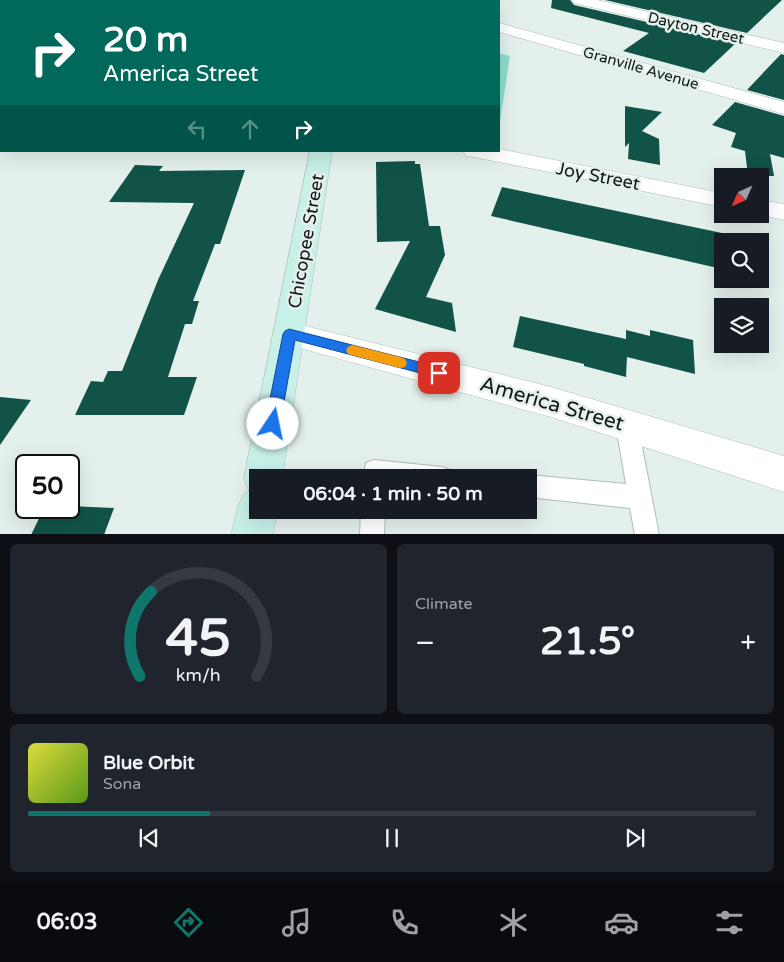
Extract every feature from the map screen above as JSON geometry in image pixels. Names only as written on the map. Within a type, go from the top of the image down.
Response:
[{"type":"main road","name":"Chicopee Street","points":[[265,469],[321,152]]},
{"type":"main road","points":[[252,534],[255,519]]},
{"type":"street","name":"Dayton Street","points":[[580,0],[784,48]]},
{"type":"street","name":"Granville Avenue","points":[[500,27],[784,108]]},
{"type":"street","name":"Joy Street","points":[[479,152],[714,198]]},
{"type":"street","points":[[769,209],[784,212]]},
{"type":"street","name":"America Street","points":[[289,334],[551,402],[784,474]]},
{"type":"lane","points":[[627,426],[647,534]]},
{"type":"lane","points":[[537,487],[639,497]]},
{"type":"lane","points":[[372,534],[373,519]]},
{"type":"green space","points":[[500,53],[510,56],[500,121]]},
{"type":"building","points":[[552,0],[570,0],[574,5],[736,43],[704,73],[623,51],[649,33],[551,8]]},
{"type":"building","points":[[605,0],[782,0],[747,33]]},
{"type":"building","points":[[781,54],[784,55],[784,100],[747,90]]},
{"type":"building","points":[[735,102],[784,116],[784,158],[770,154],[774,176],[769,176],[769,168],[747,168],[745,151],[731,147],[736,133],[712,125]]},
{"type":"building","points":[[625,106],[662,112],[642,131],[659,139],[660,165],[628,159],[629,143],[625,147]]},
{"type":"building","points":[[415,161],[415,164],[420,164],[429,226],[440,226],[445,255],[426,297],[452,303],[456,332],[375,309],[410,241],[377,242],[376,162]]},
{"type":"building","points":[[135,165],[163,166],[159,171],[245,170],[220,244],[215,244],[193,301],[199,301],[192,324],[185,324],[168,377],[197,377],[184,415],[75,415],[91,381],[103,382],[108,371],[122,371],[158,280],[194,203],[109,202]]},
{"type":"building","points":[[502,187],[722,233],[714,233],[714,267],[491,216]]},
{"type":"building","points":[[520,316],[626,339],[626,330],[650,336],[650,330],[693,340],[695,374],[627,357],[626,377],[584,366],[584,364],[513,347]]},
{"type":"building","points":[[0,397],[31,400],[0,445]]},
{"type":"building","points":[[80,506],[114,508],[104,534],[31,534],[39,519],[80,519]]},
{"type":"slow traffic","points":[[352,350],[400,363]]},
{"type":"route","points":[[273,424],[289,334],[439,373]]}]
